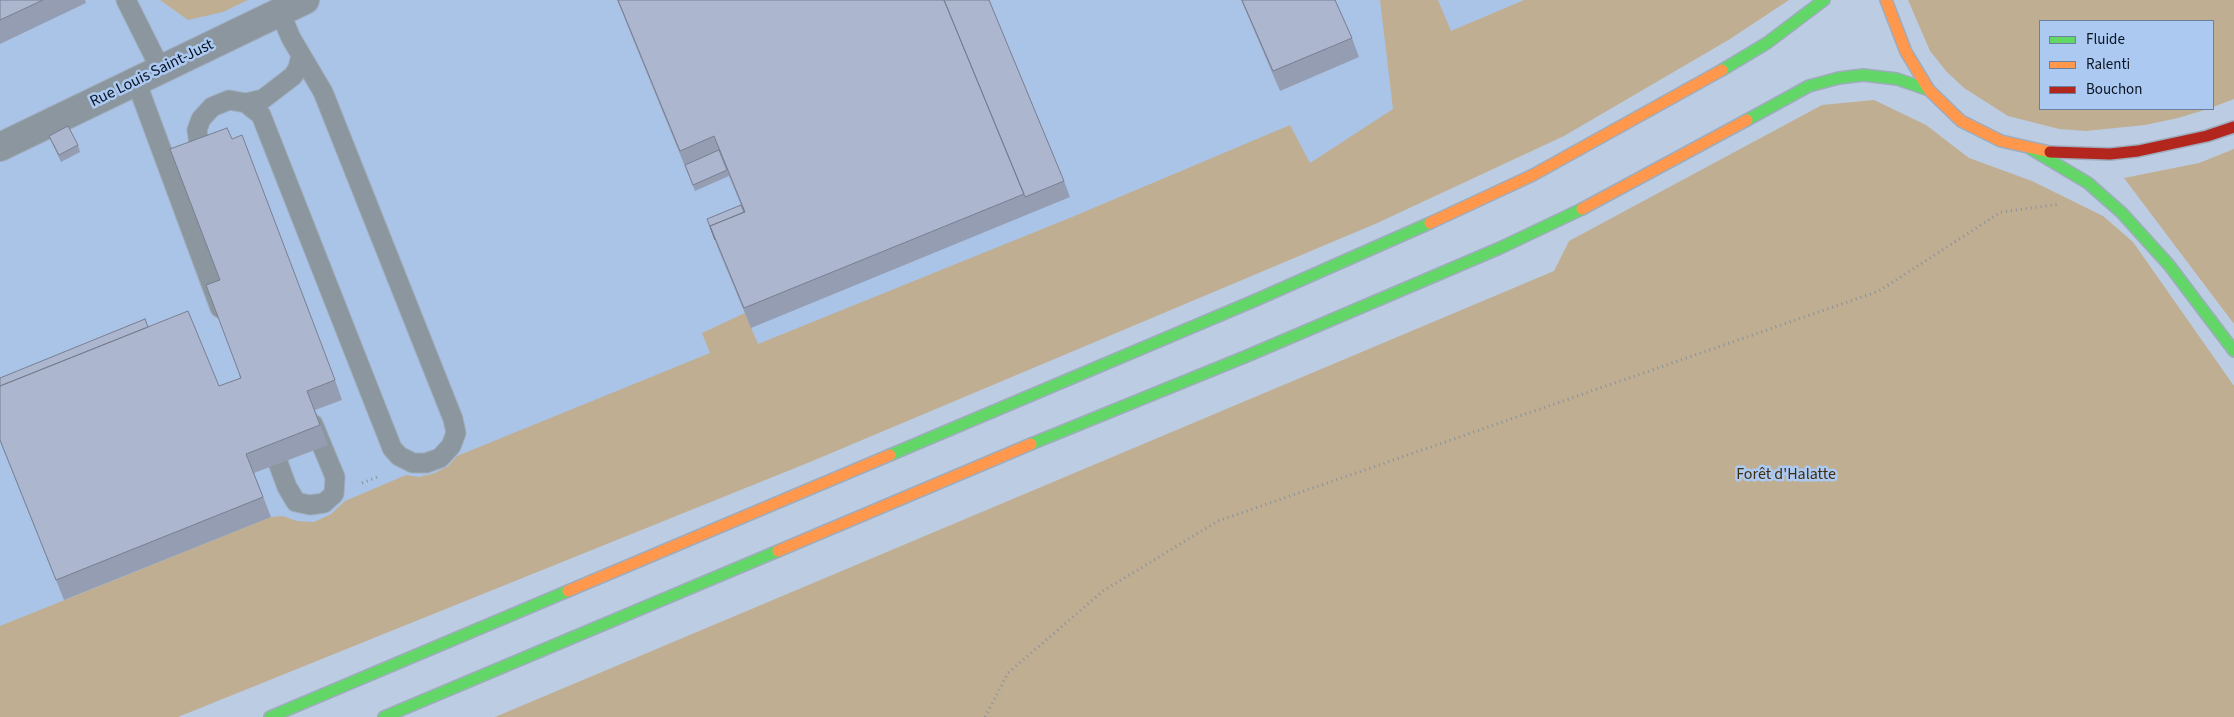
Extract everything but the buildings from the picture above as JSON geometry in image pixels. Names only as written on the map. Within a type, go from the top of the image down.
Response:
[{"type":"main road","points":[[270,717],[1402,236],[1532,175],[1694,87],[1767,44],[1824,0]]},
{"type":"main road","points":[[1886,0],[1906,52],[1929,90],[1961,121],[2001,141],[2031,148],[2087,154],[2129,152],[2190,140],[2232,127]]},
{"type":"main road","points":[[384,717],[966,470],[1247,356],[1500,248],[1602,199],[1809,86],[1839,78],[1862,75],[1897,79],[1929,90]]},
{"type":"main road","points":[[2031,148],[2088,183],[2105,198],[2153,246],[2234,351]]},
{"type":"street","name":"Rue Louis Saint-Just","points":[[0,147],[305,0]]},
{"type":"lane","points":[[126,0],[161,70]]},
{"type":"lane","points":[[246,103],[261,115],[392,448],[399,456],[413,463],[426,463],[440,458],[451,446],[456,433],[453,419],[323,92],[301,55],[280,12]]},
{"type":"lane","points":[[214,180],[199,144],[197,130],[201,119],[212,107],[229,100],[246,103],[263,99],[292,76],[298,68],[301,55]]},
{"type":"lane","points":[[136,81],[225,321]]},
{"type":"lane","points":[[263,422],[287,487],[296,502],[310,505],[324,503],[334,494],[335,477],[306,405]]},
{"type":"path","points":[[985,717],[1008,673],[1103,591],[1218,521],[1879,291],[2001,212],[2105,198]]},
{"type":"path","points":[[334,494],[413,463]]},
{"type":"shaded area","points":[[0,0],[1719,0],[0,717]]},
{"type":"green space","points":[[160,0],[248,0],[223,12],[188,20]]},
{"type":"green space","points":[[1380,0],[1438,0],[1451,31],[1524,0],[1789,0],[1730,39],[1564,136],[1375,224],[810,462],[178,717],[0,717],[0,626],[271,517],[283,516],[297,521],[314,522],[331,514],[345,501],[406,475],[419,477],[435,473],[448,466],[457,456],[710,353],[702,333],[745,313],[758,344],[1072,217],[1290,125],[1310,163],[1393,109]]},
{"type":"green space","points":[[1908,0],[2234,0],[2234,99],[2214,107],[2214,20],[2039,20],[2039,110],[2205,110],[2145,125],[2086,131],[2059,129],[2008,116],[1964,88],[1946,71],[1930,51]]},
{"type":"green space","name":"Forêt d'Halatte","points":[[1874,100],[1926,125],[1969,158],[2032,181],[2103,216],[2133,242],[2234,386],[2234,717],[495,717],[1554,271],[1569,241],[1822,105]]},
{"type":"green space","points":[[2234,149],[2234,324],[2124,178],[2199,163]]},
{"type":"traffic: fast","points":[[1722,70],[1767,43],[1824,0]]},
{"type":"traffic: fast","points":[[1747,120],[1809,86],[1839,78],[1863,75],[1897,79],[1929,90]]},
{"type":"traffic: fast","points":[[2031,149],[2088,183],[2122,213],[2169,265],[2234,351]]},
{"type":"traffic: fast","points":[[1031,444],[1247,356],[1500,248],[1582,209]]},
{"type":"traffic: fast","points":[[890,455],[1256,300],[1430,223]]},
{"type":"traffic: fast","points":[[384,717],[778,551]]},
{"type":"traffic: fast","points":[[270,717],[568,591]]},
{"type":"traffic: slow","points":[[1886,0],[1906,52],[1929,90],[1961,121],[2001,141],[2050,152]]},
{"type":"traffic: slow","points":[[1430,223],[1533,175],[1722,70]]},
{"type":"traffic: slow","points":[[1582,209],[1747,120]]},
{"type":"traffic: slow","points":[[778,551],[1031,444]]},
{"type":"traffic: slow","points":[[568,591],[890,455]]},
{"type":"traffic: jam","points":[[2050,152],[2110,154],[2138,151],[2207,136],[2234,127]]}]
